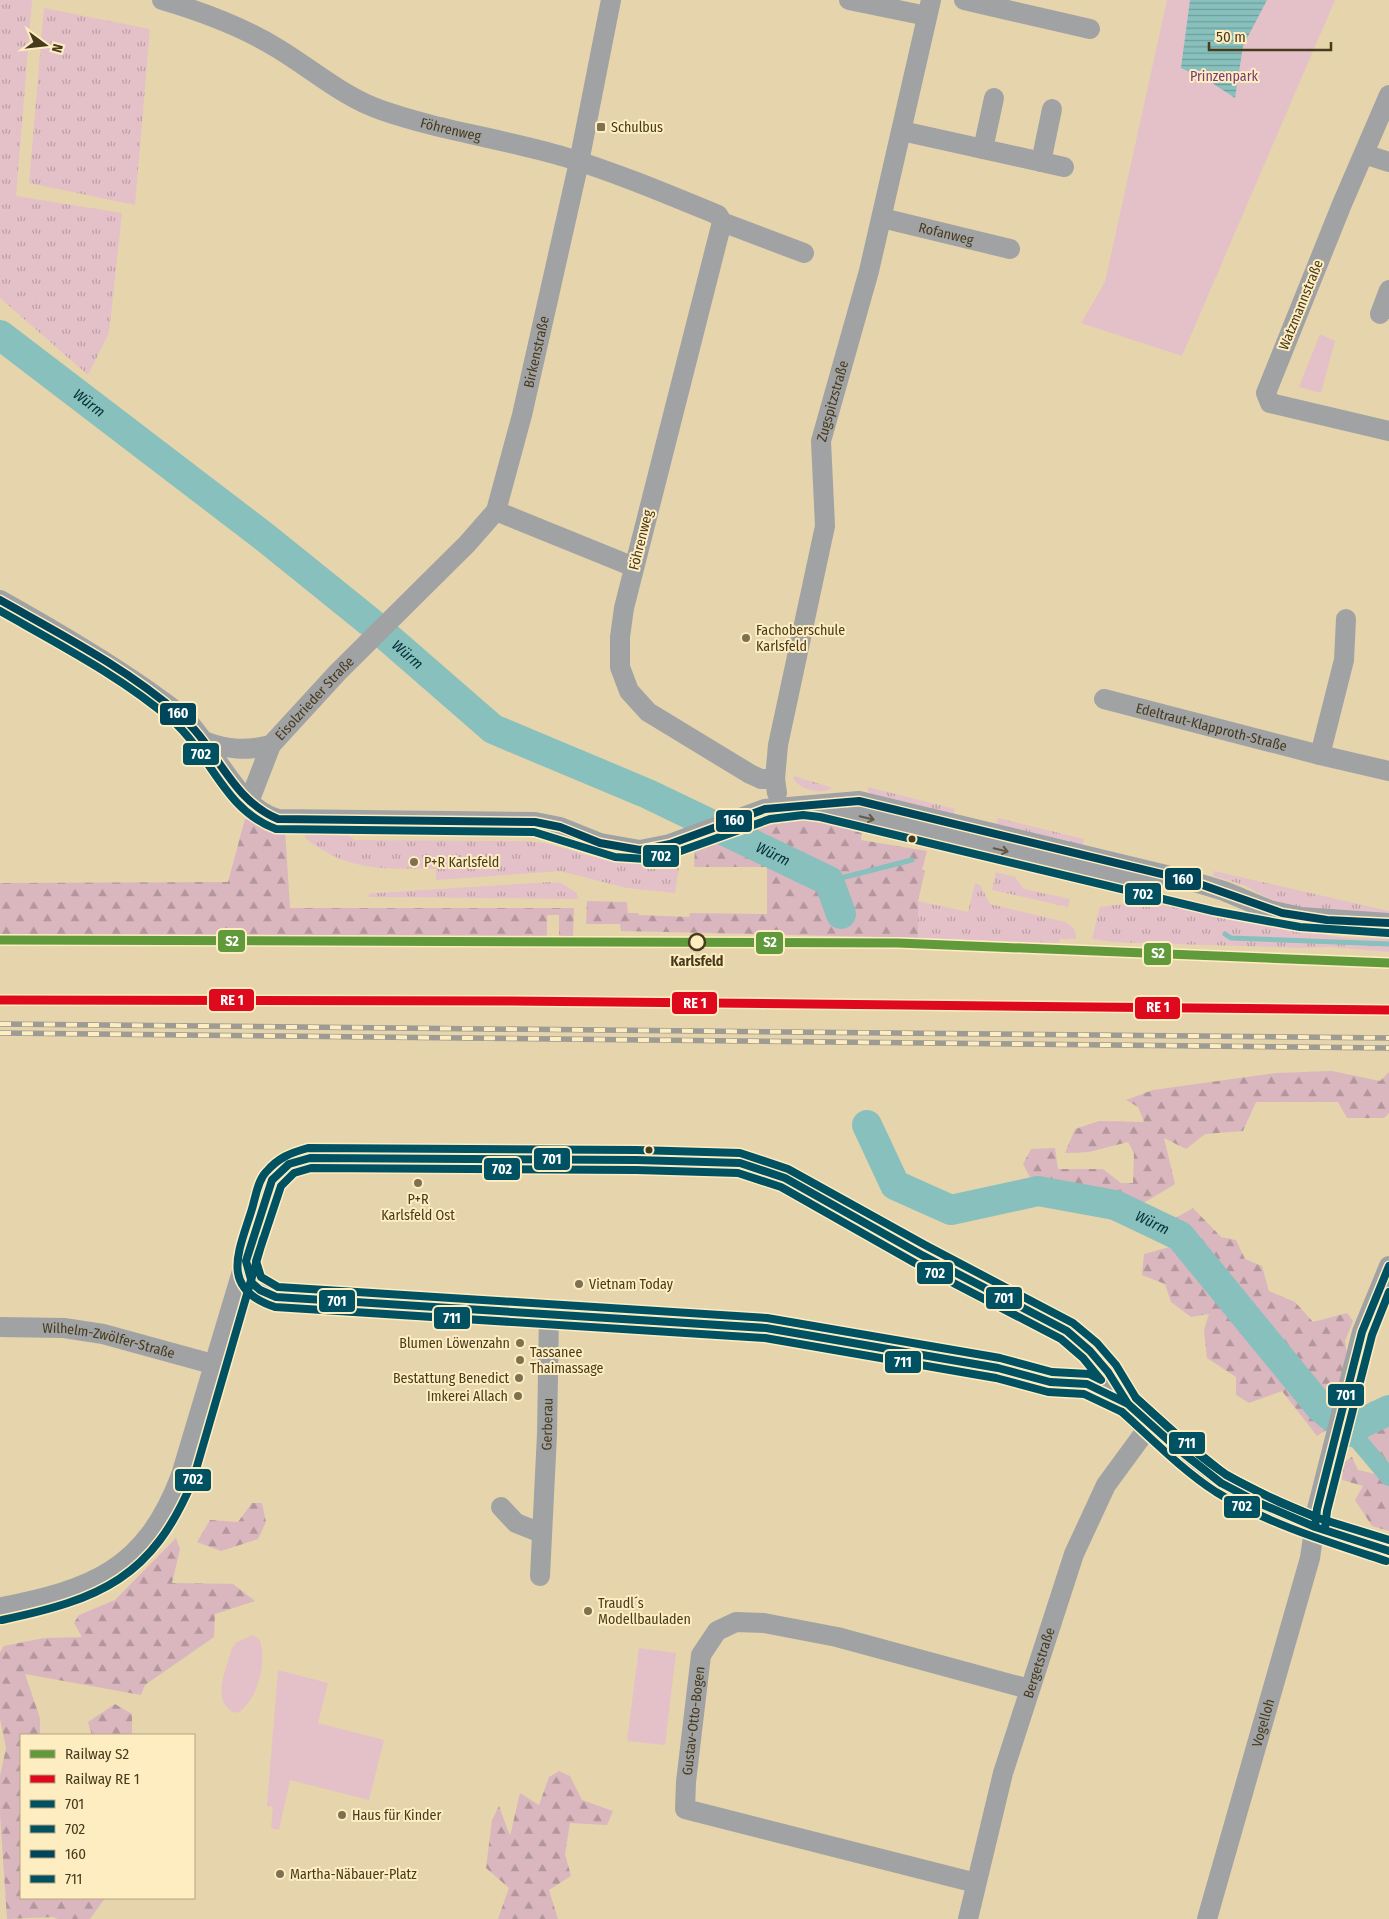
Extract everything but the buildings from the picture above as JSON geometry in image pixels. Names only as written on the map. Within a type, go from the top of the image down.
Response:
[{"type":"street","name":"Föhrenweg","points":[[162,0],[217,17],[244,30],[278,48],[345,92],[380,110],[579,162],[645,185],[718,214],[722,222],[634,567],[620,637],[620,667],[629,690],[648,712],[750,774],[761,779],[775,779]]},
{"type":"street","name":"Birkenstraße","points":[[362,647],[460,550],[496,511],[522,415],[579,162],[611,0]]},
{"type":"street","points":[[849,0],[929,8]]},
{"type":"street","points":[[964,0],[1090,29]]},
{"type":"street","name":"Zugspitzstraße","points":[[778,807],[775,779],[778,745],[825,526],[822,441],[870,272],[929,8]]},
{"type":"street","name":"Watzmannstraße","points":[[1389,95],[1266,393],[1270,403],[1389,431]]},
{"type":"street","points":[[983,149],[994,98]]},
{"type":"street","points":[[1041,162],[1052,109]]},
{"type":"street","points":[[902,131],[1064,167]]},
{"type":"street","points":[[1364,154],[1389,162]]},
{"type":"street","name":"Rofanweg","points":[[882,218],[1010,249]]},
{"type":"street","name":"Föhrenweg","points":[[722,222],[804,253]]},
{"type":"street","points":[[1380,314],[1389,290]]},
{"type":"street","points":[[496,511],[634,567]]},
{"type":"street","points":[[0,600],[130,678],[183,718],[204,741],[249,802],[266,815],[287,820],[535,822],[560,827],[600,843],[631,849],[661,847],[735,818],[778,807],[820,805],[851,800],[868,802],[1191,881],[1224,891],[1267,910],[1301,917],[1389,923]]},
{"type":"street","points":[[1320,755],[1344,660],[1346,619]]},
{"type":"street","name":"Eisolzrieder Straße","points":[[249,802],[271,745],[362,647]]},
{"type":"street","name":"Edeltraut-Klapproth-Straße","points":[[1104,700],[1389,771]]},
{"type":"street","name":"Eisolzrieder Straße","points":[[204,741],[225,749],[250,750],[271,745]]},
{"type":"street","points":[[0,1610],[43,1602],[87,1588],[109,1576],[135,1557],[152,1538],[166,1514],[182,1477],[272,1180],[289,1164],[310,1158],[636,1160],[740,1163],[785,1178],[920,1254],[1067,1331],[1090,1351],[1108,1372],[1128,1404],[1150,1425],[1221,1483],[1266,1507],[1315,1527],[1389,1551]]},
{"type":"street","points":[[246,1261],[252,1283],[260,1290],[276,1298]]},
{"type":"street","name":"Vogelloh","points":[[1207,1919],[1310,1558],[1317,1509],[1362,1332],[1389,1266]]},
{"type":"street","points":[[216,1365],[242,1315],[253,1306],[276,1298],[766,1328],[998,1368],[1050,1382],[1087,1384],[1128,1404]]},
{"type":"street","name":"Gerberau","points":[[540,1576],[547,1434],[549,1315]]},
{"type":"street","name":"Wilhelm-Zwölfer-Straße","points":[[0,1327],[64,1328],[103,1334],[216,1365]]},
{"type":"street","name":"Bergetstraße","points":[[968,1919],[1003,1773],[1028,1689],[1074,1554],[1106,1485],[1121,1461],[1150,1425]]},
{"type":"street","points":[[501,1506],[516,1523],[541,1533]]},
{"type":"street","name":"Gustav-Otto-Bogen","points":[[976,1883],[685,1808],[686,1782],[701,1655],[717,1631],[736,1622],[764,1623],[837,1637],[1028,1689]]},
{"type":"green space","points":[[0,0],[32,0],[16,196],[122,213],[109,333],[88,375],[0,298]]},
{"type":"green space","name":"Prinzenpark","points":[[1167,0],[1335,0],[1182,356],[1081,323],[1105,282]]},
{"type":"green space","points":[[44,8],[150,29],[135,205],[29,183]]},
{"type":"green space","points":[[1320,334],[1335,341],[1321,393],[1299,387]]},
{"type":"green space","points":[[794,776],[833,788],[823,791],[812,791],[797,783],[793,779]]},
{"type":"green space","points":[[868,787],[955,809],[952,823],[942,811],[893,799],[882,806],[868,791]]},
{"type":"green space","points":[[998,818],[1084,839],[1081,854],[1075,852],[1069,841],[1014,828],[1003,835],[994,833]]},
{"type":"green space","points":[[245,819],[285,829],[290,908],[574,908],[573,937],[559,937],[559,915],[547,915],[547,937],[0,935],[0,883],[228,882]]},
{"type":"green space","points":[[795,819],[809,820],[862,833],[861,840],[927,851],[922,870],[925,871],[918,901],[918,938],[621,931],[620,924],[586,924],[587,901],[627,902],[628,913],[638,913],[639,915],[689,917],[690,913],[767,914],[767,867],[694,867],[695,849],[767,823]]},
{"type":"green space","points":[[335,824],[354,840],[528,841],[549,844],[601,859],[633,862],[639,857],[676,853],[679,867],[675,893],[627,888],[560,871],[436,880],[436,869],[383,868],[352,863],[321,849],[305,838],[305,828]]},
{"type":"green space","points":[[1214,871],[1389,911],[1389,915],[1309,909],[1273,901],[1244,885],[1213,876]]},
{"type":"green space","points":[[996,872],[1015,877],[1024,889],[1070,899],[1068,907],[992,890]]},
{"type":"green space","points":[[551,882],[561,883],[577,893],[578,899],[369,897],[369,894],[377,893]]},
{"type":"green space","points":[[975,883],[980,885],[990,904],[1065,922],[1074,928],[1076,939],[1060,939],[1059,943],[918,938],[918,901],[968,912]]},
{"type":"green space","points":[[1149,901],[1176,906],[1188,903],[1247,921],[1294,931],[1349,938],[1389,939],[1389,952],[1330,947],[1302,948],[1112,942],[1092,939],[1100,907]]},
{"type":"green space","points":[[1332,1071],[1380,1081],[1389,1072],[1389,1113],[1384,1118],[1347,1118],[1338,1102],[1256,1102],[1243,1131],[1205,1134],[1186,1149],[1164,1138],[1175,1184],[1114,1221],[1101,1216],[1105,1194],[1051,1188],[1031,1179],[1023,1164],[1031,1149],[1055,1148],[1058,1169],[1103,1169],[1121,1183],[1133,1183],[1134,1153],[1128,1142],[1089,1152],[1065,1153],[1075,1129],[1099,1121],[1144,1122],[1138,1107],[1126,1100],[1153,1090],[1276,1073]]},
{"type":"green space","points":[[1193,1208],[1221,1237],[1236,1240],[1245,1259],[1262,1266],[1269,1291],[1295,1302],[1313,1322],[1347,1313],[1353,1321],[1345,1341],[1349,1368],[1327,1403],[1329,1428],[1317,1436],[1282,1391],[1249,1403],[1236,1395],[1236,1377],[1207,1358],[1204,1330],[1209,1314],[1191,1317],[1171,1302],[1165,1284],[1142,1275],[1144,1254],[1177,1245],[1170,1221]]},
{"type":"green space","points":[[1387,1398],[1389,1401],[1389,1531],[1372,1526],[1355,1500],[1363,1486],[1342,1480],[1343,1463],[1352,1457],[1358,1470],[1379,1475],[1368,1457],[1367,1434],[1377,1422],[1369,1402]]},
{"type":"green space","points":[[252,1503],[262,1503],[266,1522],[258,1539],[221,1551],[197,1542],[210,1520],[238,1522]]},
{"type":"green space","points":[[176,1538],[180,1549],[172,1583],[233,1584],[255,1601],[215,1614],[214,1637],[145,1685],[141,1695],[25,1674],[40,1718],[40,1734],[20,1734],[20,1899],[104,1899],[90,1919],[57,1919],[54,1917],[7,1919],[0,1814],[0,1776],[6,1748],[0,1719],[0,1652],[4,1646],[44,1638],[82,1637],[74,1623],[79,1615],[115,1600]]},
{"type":"green space","points":[[253,1635],[260,1640],[262,1649],[259,1680],[256,1690],[245,1707],[238,1713],[232,1712],[222,1699],[221,1691],[224,1673],[232,1648],[237,1642]]},
{"type":"green space","points":[[639,1648],[676,1653],[665,1745],[627,1741]]},
{"type":"green space","points":[[278,1670],[328,1683],[318,1723],[384,1740],[369,1800],[290,1780],[279,1830],[271,1828],[273,1807],[267,1806]]},
{"type":"green space","points":[[115,1704],[132,1714],[132,1734],[92,1734],[88,1722]]},
{"type":"green space","points":[[559,1771],[570,1776],[582,1800],[613,1811],[607,1825],[570,1823],[565,1854],[571,1876],[549,1890],[558,1919],[498,1919],[509,1888],[486,1868],[492,1820],[499,1806],[510,1836],[520,1793],[539,1805],[549,1777]]},
{"type":"water","points":[[1190,0],[1267,0],[1243,46],[1235,98],[1209,81],[1181,68]]},
{"type":"waterway","name":"Würm","points":[[0,335],[262,535],[370,622],[493,729],[648,794],[829,881],[841,914]]},
{"type":"waterway","points":[[829,881],[912,860]]},
{"type":"waterway","points":[[1225,934],[1231,938],[1389,944]]},
{"type":"waterway","name":"Würm","points":[[867,1125],[895,1185],[951,1210],[1038,1191],[1115,1205],[1180,1236],[1320,1407],[1351,1432],[1362,1423],[1389,1410]]},
{"type":"waterway","points":[[1351,1432],[1389,1477]]},
{"type":"railway","points":[[0,1024],[1389,1038]]},
{"type":"railway","points":[[0,1033],[1389,1048]]},
{"type":"rail line","name":"S2","points":[[0,940],[898,943],[1389,963]]},
{"type":"transit line","name":"160","points":[[0,600],[116,667],[160,698],[193,728],[225,772],[248,799],[278,819],[535,822],[560,827],[600,843],[640,850],[670,844],[765,809],[859,801],[1191,881],[1282,913],[1327,920],[1389,923]]},
{"type":"transit line","name":"702","points":[[0,611],[89,662],[153,705],[173,721],[186,735],[219,781],[243,809],[258,820],[276,829],[534,832],[615,857],[646,859],[675,853],[770,819],[803,815],[820,817],[1213,911],[1300,927],[1388,933]]},
{"type":"transit line","points":[[0,1000],[511,1001],[1389,1010]]},
{"type":"transit line","name":"711","points":[[1122,1412],[1084,1394],[1048,1392],[996,1378],[765,1338],[275,1307],[258,1299],[246,1290],[240,1280],[238,1255],[260,1180],[280,1160],[290,1154],[308,1148],[636,1150],[740,1153],[788,1169],[925,1245],[1073,1323],[1097,1343],[1116,1365],[1136,1398],[1226,1475],[1279,1502],[1318,1518],[1389,1540]]},
{"type":"transit line","name":"701","points":[[310,1158],[636,1160],[740,1163],[785,1178],[920,1254],[1067,1331],[1090,1351],[1108,1372],[1128,1404],[1087,1384],[1050,1382],[998,1368],[766,1328],[276,1297],[260,1290],[252,1283],[246,1261],[272,1180],[289,1164],[310,1158]]},
{"type":"transit line","name":"702","points":[[311,1168],[636,1170],[738,1173],[781,1187],[915,1263],[1061,1339],[1083,1358],[1101,1380],[1089,1374],[1052,1372],[1000,1358],[767,1318],[278,1287],[261,1277],[256,1261],[281,1186],[294,1173],[311,1168]]},
{"type":"transit line","name":"702","points":[[2,1620],[68,1603],[95,1592],[119,1579],[141,1562],[160,1540],[177,1513],[193,1480],[263,1239]]},
{"type":"transit line","name":"701","points":[[1315,1527],[1317,1509],[1362,1332],[1389,1266]]},
{"type":"transit line","name":"702","points":[[1325,1528],[1327,1511],[1372,1335],[1389,1292]]},
{"type":"transit line","name":"702","points":[[1136,1398],[1191,1448],[1227,1475],[1260,1493],[1318,1518]]},
{"type":"transit line","name":"701","points":[[1128,1404],[1178,1449],[1221,1483]]},
{"type":"transit line","name":"702","points":[[1122,1412],[1191,1474],[1216,1492],[1277,1523],[1386,1561]]},
{"type":"transit line","name":"701","points":[[1221,1483],[1259,1503]]},
{"type":"transit line","name":"701","points":[[1221,1483],[1259,1503]]},
{"type":"transit line","name":"701","points":[[1259,1503],[1315,1527]]},
{"type":"transit line","name":"701","points":[[1259,1503],[1315,1527]]},
{"type":"transit line","name":"701","points":[[1315,1527],[1389,1551]]},
{"type":"place","name":"Schulbus","points":[[601,127]]},
{"type":"place","name":"Fachoberschule Karlsfeld","points":[[746,638]]},
{"type":"place","name":"P+R Karlsfeld","points":[[414,862]]},
{"type":"place","name":"Karlsfeld","points":[[697,942]]},
{"type":"place","name":"P+R Karlsfeld Ost","points":[[418,1183]]},
{"type":"place","name":"Vietnam Today","points":[[579,1284]]},
{"type":"place","name":"Blumen Löwenzahn","points":[[520,1343]]},
{"type":"place","name":"Tassanee Thaimassage","points":[[520,1360]]},
{"type":"place","name":"Bestattung Benedict","points":[[519,1378]]},
{"type":"place","name":"Imkerei Allach","points":[[518,1396]]},
{"type":"place","name":"Traudl´s Modellbauladen","points":[[588,1611]]},
{"type":"place","name":"Haus für Kinder","points":[[342,1815]]},
{"type":"place","name":"Martha-Näbauer-Platz","points":[[280,1874]]}]
